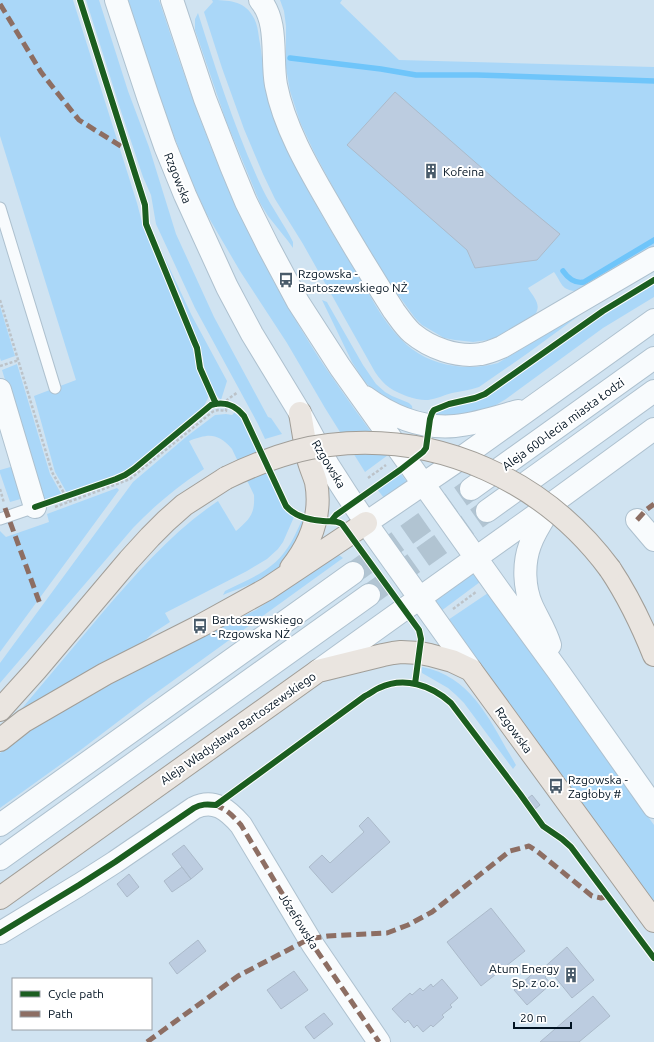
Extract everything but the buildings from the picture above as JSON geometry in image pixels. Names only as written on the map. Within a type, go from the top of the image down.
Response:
[{"type":"main road","name":"Rzgowska","points":[[116,0],[165,146],[203,236],[227,287],[252,334],[300,414],[328,465],[366,523],[419,598],[654,921]]},
{"type":"main road","points":[[172,0],[214,126],[246,202],[298,302],[322,340],[423,485],[558,671],[654,808]]},
{"type":"main road","points":[[260,0],[270,17],[276,85],[282,106],[302,156],[345,233],[394,312],[411,332],[420,339],[438,348],[458,354],[481,354],[492,351],[502,347],[654,258]]},
{"type":"main road","points":[[0,740],[24,721],[48,706],[105,674],[246,601],[279,580],[423,485],[654,320]]},
{"type":"main road","name":"Aleja 600-lecia miasta Łodzi","points":[[471,489],[654,358]]},
{"type":"main road","points":[[355,388],[381,408],[408,420],[429,425],[454,426],[468,424],[533,407]]},
{"type":"main road","points":[[0,390],[35,507]]},
{"type":"main road","points":[[488,512],[654,391]]},
{"type":"main road","points":[[279,580],[291,568],[305,548],[313,529],[316,514],[316,482],[309,462],[300,414]]},
{"type":"main road","name":"Aleja Władysława Bartoszewskiego","points":[[0,898],[419,598],[476,559],[654,429]]},
{"type":"main road","points":[[0,710],[36,670],[129,560],[166,521],[184,505],[226,478],[274,458],[302,450],[329,445],[352,443],[404,445],[432,450],[457,457],[481,466],[533,494],[573,526],[610,569],[631,603],[654,655]]},
{"type":"main road","points":[[554,502],[530,546],[526,564],[526,588],[532,606],[547,635],[558,671]]},
{"type":"main road","points":[[637,520],[654,540]]},
{"type":"main road","points":[[0,826],[353,573]]},
{"type":"main road","points":[[0,859],[369,595]]},
{"type":"main road","points":[[318,671],[401,652],[430,655],[452,661],[471,670]]},
{"type":"main road","name":"Józefowska","points":[[0,933],[115,862],[199,805],[216,805],[229,812],[241,825],[313,945],[379,1042]]},
{"type":"lane","points":[[0,208],[55,388]]},
{"type":"lane","points":[[0,519],[35,507]]},
{"type":"path","points":[[0,300],[52,472],[67,499]]},
{"type":"path","points":[[0,366],[19,360]]},
{"type":"path","points":[[35,507],[67,499],[130,479],[211,412],[215,410],[226,411],[227,400],[238,392]]},
{"type":"path","points":[[216,404],[227,404],[234,406]]},
{"type":"path","points":[[67,499],[125,475],[196,417]]},
{"type":"path","points":[[368,478],[387,464]]},
{"type":"path","points":[[0,489],[5,508]]},
{"type":"path","points":[[450,611],[478,591]]},
{"type":"shaded area","points":[[0,0],[73,0],[143,226],[191,341],[197,368],[209,396],[204,406],[123,472],[67,493],[55,472],[34,396],[76,380],[0,136]]},
{"type":"shaded area","points":[[86,0],[99,0],[128,91],[149,147],[176,234],[214,317],[268,417],[271,418],[282,434],[265,439],[195,308],[156,224],[151,195],[143,177],[120,108]]},
{"type":"shaded area","points":[[128,0],[159,0],[210,145],[255,246],[292,315],[323,364],[388,455],[365,472],[287,343],[240,271],[206,213],[191,180],[169,123]]},
{"type":"shaded area","points":[[212,0],[223,0],[240,4],[249,10],[254,18],[258,29],[268,98],[275,121],[289,154],[318,209],[381,314],[387,323],[412,349],[431,360],[453,366],[476,367],[498,363],[588,309],[479,387],[424,400],[403,395],[388,386],[375,372],[303,244],[275,199],[263,174],[244,129],[204,12],[213,2]]},
{"type":"shaded area","points":[[280,0],[342,0],[340,3],[399,60],[654,67],[654,247],[578,291],[572,291],[565,288],[554,272],[528,288],[538,306],[533,317],[500,336],[488,340],[473,342],[455,340],[444,338],[422,325],[415,318],[388,281],[351,221],[314,152],[300,122],[290,91],[286,68],[286,26],[284,11]]},
{"type":"shaded area","points":[[198,13],[244,147],[263,190],[293,242],[293,248],[268,216],[260,203],[226,121],[195,30],[195,19]]},
{"type":"shaded area","points":[[153,233],[192,316],[227,381],[221,400],[215,394],[182,300]]},
{"type":"shaded area","points":[[654,284],[654,297],[603,328],[506,399],[491,408],[472,415],[433,417],[440,409],[477,401],[485,397],[599,317]]},
{"type":"shaded area","points":[[322,300],[327,302],[363,365],[376,384],[385,392],[409,403],[412,406],[413,414],[373,390],[364,381],[352,362]]},
{"type":"shaded area","points":[[0,306],[15,356],[1,361],[0,358]]},
{"type":"shaded area","points":[[17,364],[50,474],[62,495],[43,502],[2,370]]},
{"type":"shaded area","points":[[235,412],[239,414],[243,421],[284,508],[294,517],[283,542],[278,549],[267,559],[247,571],[165,613],[170,622],[153,633],[138,647],[13,719],[129,582],[186,525],[218,501],[236,531],[251,516],[254,507],[254,495],[232,449],[227,443],[217,437],[212,436],[189,441],[204,469],[167,497],[133,528],[0,683],[0,663],[133,482],[186,437],[215,415],[232,415]]},
{"type":"shaded area","points":[[14,466],[24,498],[10,502],[0,470]]},
{"type":"shaded area","points":[[400,473],[407,482],[384,498],[377,489]]},
{"type":"shaded area","points":[[117,488],[119,490],[0,652],[0,531],[6,537],[49,522],[47,514]]},
{"type":"shaded area","points":[[302,520],[307,521],[288,557],[280,568],[265,578],[223,595],[225,591],[250,579],[274,564],[288,547]]},
{"type":"shaded area","points":[[335,555],[339,555],[343,558],[0,808],[0,753],[43,722],[78,701],[256,610]]},
{"type":"shaded area","points":[[472,573],[480,582],[441,611],[435,599]]},
{"type":"shaded area","points":[[488,593],[654,825],[654,903],[448,620]]},
{"type":"shaded area","points":[[422,667],[440,672],[455,681],[479,704],[516,765],[513,769],[464,703],[448,688],[422,673]]},
{"type":"waterway","points":[[290,58],[381,69],[416,75],[477,75],[654,81]]},
{"type":"waterway","points":[[563,271],[572,280],[584,282],[654,240]]},
{"type":"tunnel","points":[[353,573],[471,489]]},
{"type":"tunnel","points":[[369,595],[487,511]]},
{"type":"marked path","points":[[0,4],[41,72],[79,120],[127,150]]},
{"type":"marked path","points":[[637,520],[654,504]]},
{"type":"marked path","points":[[5,508],[40,604]]},
{"type":"marked path","points":[[214,805],[226,810],[241,825],[313,945],[379,1042]]},
{"type":"marked path","points":[[147,1042],[238,976],[309,939],[328,936],[387,933],[408,925],[432,912],[510,851],[529,846],[592,896],[601,898],[608,896]]},
{"type":"cycle path","points":[[80,0],[145,205],[146,224],[197,348],[200,368],[216,404]]},
{"type":"cycle path","points":[[332,520],[336,515],[423,452],[426,448],[430,419],[434,410],[449,404],[485,394],[603,311],[654,280]]},
{"type":"cycle path","points":[[35,507],[125,475],[211,405],[221,403],[229,405],[237,409],[244,416],[286,506],[294,513],[308,519],[342,524],[419,630],[421,639],[415,684]]},
{"type":"cycle path","points":[[0,933],[115,862],[194,808],[210,804],[216,805],[365,696],[388,684],[407,683],[417,684],[435,691],[451,703],[543,826],[571,847],[654,958]]},
{"type":"place","name":"Kofeina","points":[[431,171]]},
{"type":"place","name":"Rzgowska - Bartoszewskiego NŻ","points":[[286,280]]},
{"type":"place","name":"Bartoszewskiego - Rzgowska NŻ","points":[[200,626]]},
{"type":"place","name":"Rzgowska - Zagłoby #","points":[[556,786]]},
{"type":"place","name":"Atum Energy Sp. z o.o.","points":[[571,975]]}]
